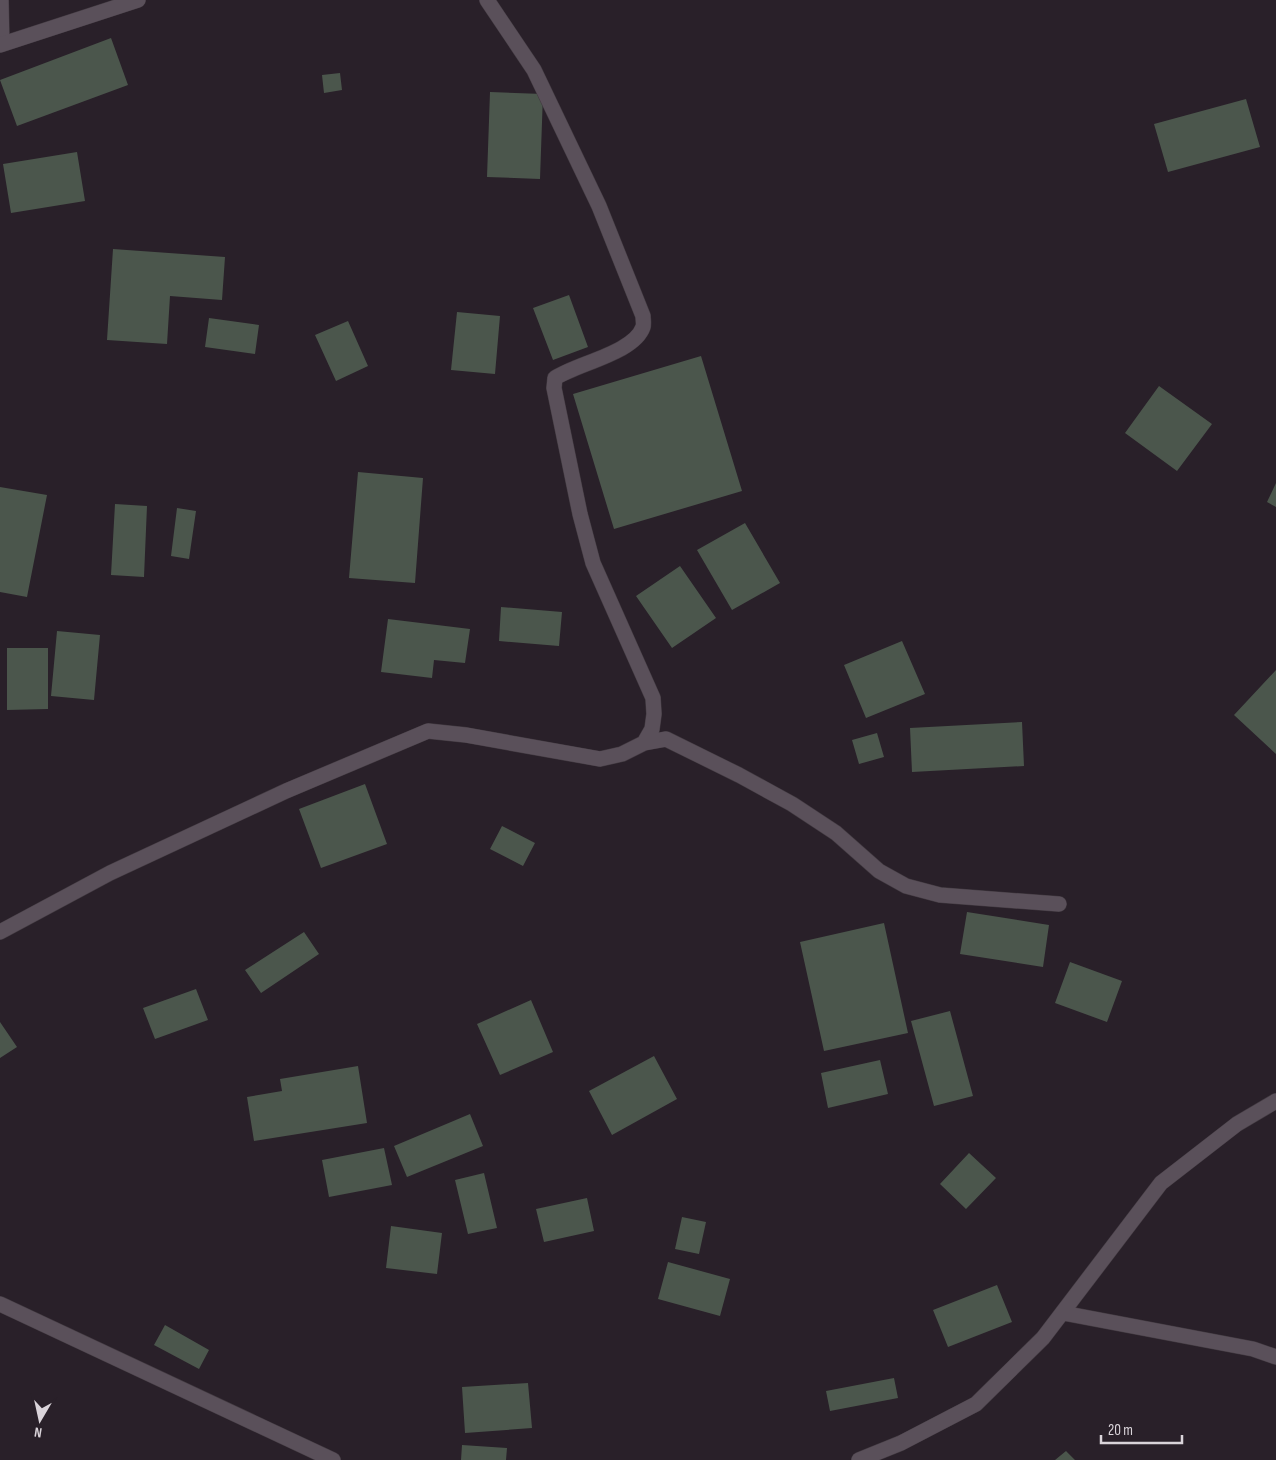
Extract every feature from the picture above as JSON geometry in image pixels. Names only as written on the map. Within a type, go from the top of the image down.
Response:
[{"type":"street","points":[[1,0],[1,44],[138,0]]},
{"type":"street","points":[[487,0],[534,70],[598,206],[643,316],[644,326],[636,339],[621,349],[564,372],[555,378],[554,388],[580,514],[593,563],[654,698],[652,728],[644,743]]},
{"type":"street","points":[[0,932],[119,869],[286,791],[428,731],[466,734],[600,759],[622,754],[644,743],[666,739],[784,800],[836,833],[879,871],[906,886],[940,895],[1059,904]]},
{"type":"street","points":[[859,1460],[902,1443],[976,1404],[1043,1338],[1161,1183],[1237,1124],[1276,1101]]},
{"type":"street","points":[[0,1304],[333,1460]]},
{"type":"street","points":[[1063,1313],[1253,1349],[1276,1357]]},
{"type":"building","points":[[111,38],[128,85],[17,126],[0,80]]},
{"type":"building","points":[[340,73],[342,90],[324,93],[322,75]]},
{"type":"building","points":[[490,92],[543,94],[540,179],[487,177]]},
{"type":"building","points":[[1246,99],[1260,147],[1168,172],[1154,124]]},
{"type":"building","points":[[77,152],[85,201],[11,213],[3,164]]},
{"type":"building","points":[[113,249],[225,257],[222,300],[170,296],[167,344],[107,340]]},
{"type":"building","points":[[569,295],[588,347],[553,360],[533,308]]},
{"type":"building","points":[[457,312],[500,316],[495,374],[451,370]]},
{"type":"building","points":[[209,318],[259,325],[255,354],[205,347]]},
{"type":"building","points":[[348,321],[368,366],[336,381],[315,335]]},
{"type":"building","points":[[701,356],[742,491],[614,529],[573,394]]},
{"type":"building","points":[[1159,386],[1212,424],[1177,471],[1125,433]]},
{"type":"building","points":[[358,472],[423,478],[415,583],[349,578]]},
{"type":"building","points":[[1276,483],[1276,507],[1267,502]]},
{"type":"building","points":[[0,487],[47,495],[27,597],[0,592]]},
{"type":"building","points":[[115,504],[147,506],[144,577],[111,575]]},
{"type":"building","points":[[177,508],[196,511],[189,559],[171,556]]},
{"type":"building","points":[[745,523],[780,583],[732,610],[697,550]]},
{"type":"building","points":[[680,566],[716,618],[672,648],[636,596]]},
{"type":"building","points":[[501,607],[562,612],[559,646],[499,641]]},
{"type":"building","points":[[388,619],[470,629],[465,663],[434,660],[432,678],[381,672]]},
{"type":"building","points":[[57,631],[100,635],[94,700],[51,696]]},
{"type":"building","points":[[902,641],[925,694],[866,718],[844,665]]},
{"type":"building","points":[[7,648],[48,648],[48,709],[7,710]]},
{"type":"building","points":[[1276,670],[1276,754],[1234,715]]},
{"type":"building","points":[[1022,722],[1024,766],[912,772],[910,728]]},
{"type":"building","points":[[877,733],[884,757],[859,764],[852,740]]},
{"type":"building","points":[[365,784],[387,844],[321,868],[299,809]]},
{"type":"building","points":[[502,826],[535,843],[523,866],[490,849]]},
{"type":"building","points":[[967,912],[1049,925],[1043,967],[960,954]]},
{"type":"building","points":[[884,923],[908,1033],[824,1051],[800,942]]},
{"type":"building","points":[[304,932],[319,954],[261,993],[245,970]]},
{"type":"building","points":[[1070,962],[1122,981],[1107,1022],[1055,1003]]},
{"type":"building","points":[[196,989],[208,1020],[155,1039],[143,1008]]},
{"type":"building","points":[[531,1000],[553,1052],[500,1075],[477,1024]]},
{"type":"building","points":[[950,1011],[973,1096],[934,1106],[911,1021]]},
{"type":"building","points":[[0,1022],[17,1047],[0,1058]]},
{"type":"building","points":[[654,1056],[677,1099],[612,1135],[589,1091]]},
{"type":"building","points":[[880,1060],[888,1094],[828,1108],[821,1073]]},
{"type":"building","points":[[358,1066],[367,1123],[254,1141],[247,1097],[282,1091],[280,1079]]},
{"type":"building","points":[[470,1114],[483,1146],[407,1177],[394,1146]]},
{"type":"building","points":[[384,1148],[392,1185],[329,1197],[322,1160]]},
{"type":"building","points":[[969,1153],[996,1178],[966,1209],[940,1184]]},
{"type":"building","points":[[484,1173],[497,1228],[468,1234],[455,1180]]},
{"type":"building","points":[[587,1198],[594,1231],[544,1242],[536,1209]]},
{"type":"building","points":[[682,1217],[706,1222],[699,1254],[675,1249]]},
{"type":"building","points":[[391,1226],[442,1233],[437,1274],[386,1268]]},
{"type":"building","points":[[668,1262],[730,1279],[720,1316],[658,1299]]},
{"type":"building","points":[[997,1285],[1012,1322],[948,1347],[933,1310]]},
{"type":"building","points":[[165,1325],[209,1350],[199,1369],[154,1345]]},
{"type":"building","points":[[894,1378],[898,1398],[830,1411],[826,1391]]},
{"type":"building","points":[[528,1383],[532,1428],[465,1433],[462,1387]]},
{"type":"building","points":[[462,1445],[507,1448],[506,1460],[461,1460]]},
{"type":"building","points":[[1066,1451],[1075,1460],[1055,1460]]}]
